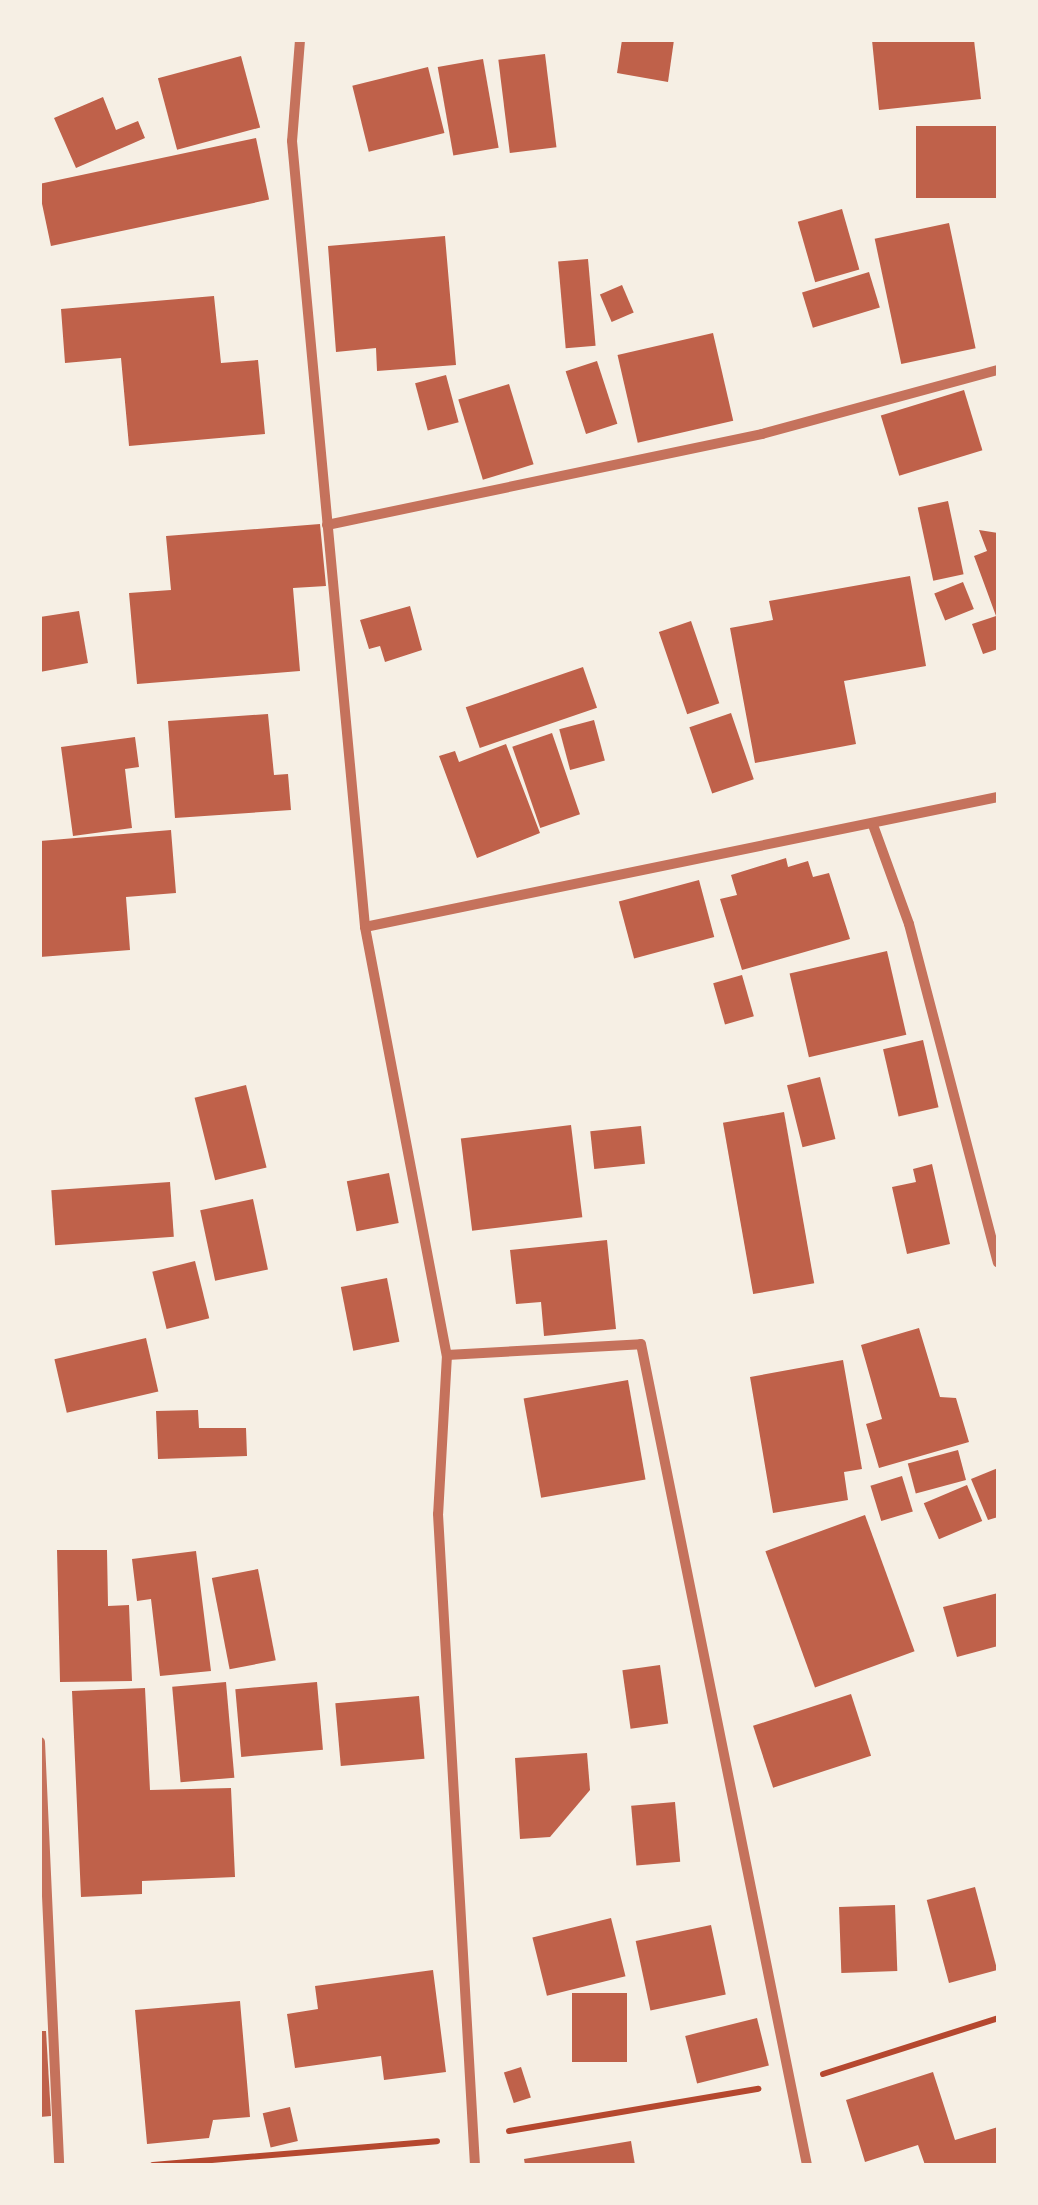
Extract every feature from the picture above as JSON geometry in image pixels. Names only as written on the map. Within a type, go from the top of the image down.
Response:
[{"type":"street","points":[[300,40],[292,141],[365,927],[447,1355],[438,1514],[475,2165]]},
{"type":"street","points":[[327,525],[762,434],[998,370]]},
{"type":"street","points":[[365,927],[998,797]]},
{"type":"street","points":[[873,825],[909,924],[998,1262]]},
{"type":"street","points":[[447,1355],[641,1344],[807,2165]]},
{"type":"street","points":[[40,1742],[58,2165]]},
{"type":"path","points":[[154,2165],[472,2138],[791,2084],[998,2018]]},
{"type":"building","points":[[622,40],[674,40],[668,82],[617,73]]},
{"type":"building","points":[[872,40],[974,40],[981,99],[879,110]]},
{"type":"building","points":[[545,54],[556,147],[510,153],[498,60]]},
{"type":"building","points":[[241,56],[260,127],[177,150],[158,78]]},
{"type":"building","points":[[483,59],[499,148],[453,156],[438,67]]},
{"type":"building","points":[[428,67],[444,133],[369,152],[352,86]]},
{"type":"building","points":[[103,97],[116,130],[138,121],[145,138],[76,168],[54,118]]},
{"type":"building","points":[[916,126],[998,126],[998,198],[916,198]]},
{"type":"building","points":[[256,138],[269,200],[51,246],[40,184]]},
{"type":"building","points":[[842,209],[859,270],[815,282],[798,222]]},
{"type":"building","points":[[949,223],[976,348],[901,364],[875,239]]},
{"type":"building","points":[[445,236],[456,365],[377,371],[376,348],[336,352],[328,246]]},
{"type":"building","points":[[588,259],[596,346],[566,348],[558,262]]},
{"type":"building","points":[[869,272],[880,307],[813,328],[802,292]]},
{"type":"building","points":[[622,285],[634,313],[612,322],[600,294]]},
{"type":"building","points":[[214,296],[221,363],[258,360],[265,434],[129,446],[121,358],[65,363],[61,309]]},
{"type":"building","points":[[713,333],[733,421],[638,443],[618,355]]},
{"type":"building","points":[[597,361],[617,424],[586,434],[566,371]]},
{"type":"building","points":[[446,375],[459,422],[428,431],[415,383]]},
{"type":"building","points":[[509,384],[534,464],[483,480],[458,399]]},
{"type":"building","points":[[964,390],[982,450],[899,476],[881,415]]},
{"type":"building","points":[[948,501],[964,574],[933,581],[918,507]]},
{"type":"building","points":[[320,524],[326,586],[293,588],[300,671],[137,684],[129,593],[171,590],[166,536]]},
{"type":"building","points":[[979,530],[998,533],[998,649],[983,654],[972,624],[996,616],[974,556],[987,551]]},
{"type":"building","points":[[910,576],[926,666],[844,681],[856,744],[755,763],[730,628],[773,620],[769,601]]},
{"type":"building","points":[[963,582],[974,609],[945,621],[934,594]]},
{"type":"building","points":[[410,606],[422,650],[385,662],[380,646],[369,649],[360,620]]},
{"type":"building","points":[[79,611],[88,663],[40,672],[40,617]]},
{"type":"building","points":[[691,621],[719,703],[687,714],[659,632]]},
{"type":"building","points":[[583,667],[597,708],[480,748],[466,707]]},
{"type":"building","points":[[731,713],[754,779],[712,794],[689,727]]},
{"type":"building","points":[[268,714],[274,775],[288,774],[291,810],[175,818],[168,721]]},
{"type":"building","points":[[594,720],[605,761],[570,770],[559,729]]},
{"type":"building","points":[[552,733],[580,814],[540,828],[512,747]]},
{"type":"building","points":[[135,737],[139,767],[125,769],[132,828],[73,836],[61,747]]},
{"type":"building","points":[[506,744],[540,833],[477,858],[439,756],[455,751],[459,762]]},
{"type":"building","points":[[171,830],[176,893],[126,897],[130,950],[40,957],[40,841]]},
{"type":"building","points":[[786,858],[788,867],[808,861],[813,877],[829,873],[850,939],[742,970],[720,899],[737,895],[731,875]]},
{"type":"building","points":[[699,880],[714,937],[634,958],[619,901]]},
{"type":"building","points":[[887,951],[906,1035],[809,1057],[790,973]]},
{"type":"building","points":[[742,975],[754,1016],[725,1025],[713,983]]},
{"type":"building","points":[[923,1040],[939,1107],[899,1116],[883,1049]]},
{"type":"building","points":[[820,1077],[835,1139],[802,1147],[787,1085]]},
{"type":"building","points":[[246,1085],[267,1167],[215,1180],[195,1098]]},
{"type":"building","points":[[784,1112],[814,1283],[753,1294],[723,1123]]},
{"type":"building","points":[[571,1125],[582,1217],[472,1231],[461,1139]]},
{"type":"building","points":[[641,1126],[645,1164],[594,1169],[590,1131]]},
{"type":"building","points":[[932,1164],[950,1244],[907,1254],[892,1187],[916,1182],[913,1169]]},
{"type":"building","points":[[389,1173],[399,1223],[357,1231],[347,1181]]},
{"type":"building","points":[[170,1182],[174,1237],[55,1245],[51,1190]]},
{"type":"building","points":[[253,1199],[268,1269],[215,1281],[200,1210]]},
{"type":"building","points":[[607,1240],[616,1329],[544,1336],[541,1302],[516,1304],[510,1250]]},
{"type":"building","points":[[195,1261],[209,1318],[167,1329],[152,1272]]},
{"type":"building","points":[[387,1278],[399,1342],[353,1351],[341,1287]]},
{"type":"building","points":[[919,1328],[940,1397],[956,1398],[969,1442],[879,1468],[866,1424],[882,1419],[861,1345]]},
{"type":"building","points":[[146,1338],[158,1392],[67,1413],[54,1359]]},
{"type":"building","points":[[843,1360],[862,1469],[844,1472],[848,1500],[773,1513],[750,1377]]},
{"type":"building","points":[[628,1380],[646,1479],[541,1498],[524,1398]]},
{"type":"building","points":[[198,1410],[199,1428],[246,1428],[247,1456],[158,1459],[156,1411]]},
{"type":"building","points":[[958,1450],[966,1480],[916,1493],[908,1463]]},
{"type":"building","points":[[998,1468],[998,1517],[988,1520],[971,1479]]},
{"type":"building","points":[[902,1476],[913,1511],[881,1521],[870,1486]]},
{"type":"building","points":[[967,1485],[982,1521],[939,1539],[924,1503]]},
{"type":"building","points":[[865,1515],[915,1651],[815,1688],[765,1551]]},
{"type":"building","points":[[57,1550],[107,1550],[108,1606],[129,1605],[132,1681],[60,1682]]},
{"type":"building","points":[[196,1551],[211,1671],[160,1676],[151,1599],[137,1601],[132,1559]]},
{"type":"building","points":[[258,1569],[276,1660],[230,1669],[212,1578]]},
{"type":"building","points":[[998,1593],[998,1646],[957,1657],[943,1607]]},
{"type":"building","points":[[660,1665],[668,1723],[631,1729],[622,1670]]},
{"type":"building","points":[[226,1682],[234,1778],[181,1782],[172,1687]]},
{"type":"building","points":[[317,1682],[323,1750],[241,1757],[235,1689]]},
{"type":"building","points":[[145,1688],[150,1790],[231,1788],[235,1877],[142,1881],[142,1894],[81,1897],[72,1691]]},
{"type":"building","points":[[851,1694],[871,1756],[773,1788],[753,1726]]},
{"type":"building","points":[[419,1696],[424,1759],[341,1766],[335,1703]]},
{"type":"building","points":[[587,1753],[590,1790],[550,1837],[520,1839],[515,1758]]},
{"type":"building","points":[[675,1802],[680,1862],[636,1866],[631,1806]]},
{"type":"building","points":[[975,1887],[997,1970],[949,1983],[927,1900]]},
{"type":"building","points":[[895,1905],[897,1971],[841,1973],[839,1907]]},
{"type":"building","points":[[611,1918],[626,1976],[547,1996],[532,1938]]},
{"type":"building","points":[[711,1925],[726,1994],[650,2010],[636,1941]]},
{"type":"building","points":[[433,1970],[446,2072],[384,2080],[381,2056],[295,2068],[287,2014],[318,2009],[315,1986]]},
{"type":"building","points":[[572,1993],[627,1993],[627,2062],[572,2062]]},
{"type":"building","points":[[240,2001],[250,2117],[213,2120],[209,2138],[147,2144],[135,2010]]},
{"type":"building","points":[[757,2018],[769,2066],[697,2083],[685,2036]]},
{"type":"building","points":[[40,2031],[46,2031],[51,2116],[40,2117]]},
{"type":"building","points":[[521,2067],[531,2097],[514,2103],[504,2073]]},
{"type":"building","points":[[933,2072],[955,2140],[998,2127],[998,2165],[925,2165],[918,2145],[865,2162],[846,2100]]},
{"type":"building","points":[[290,2107],[298,2141],[271,2147],[263,2113]]},
{"type":"building","points":[[631,2141],[635,2165],[525,2165],[524,2159]]}]
